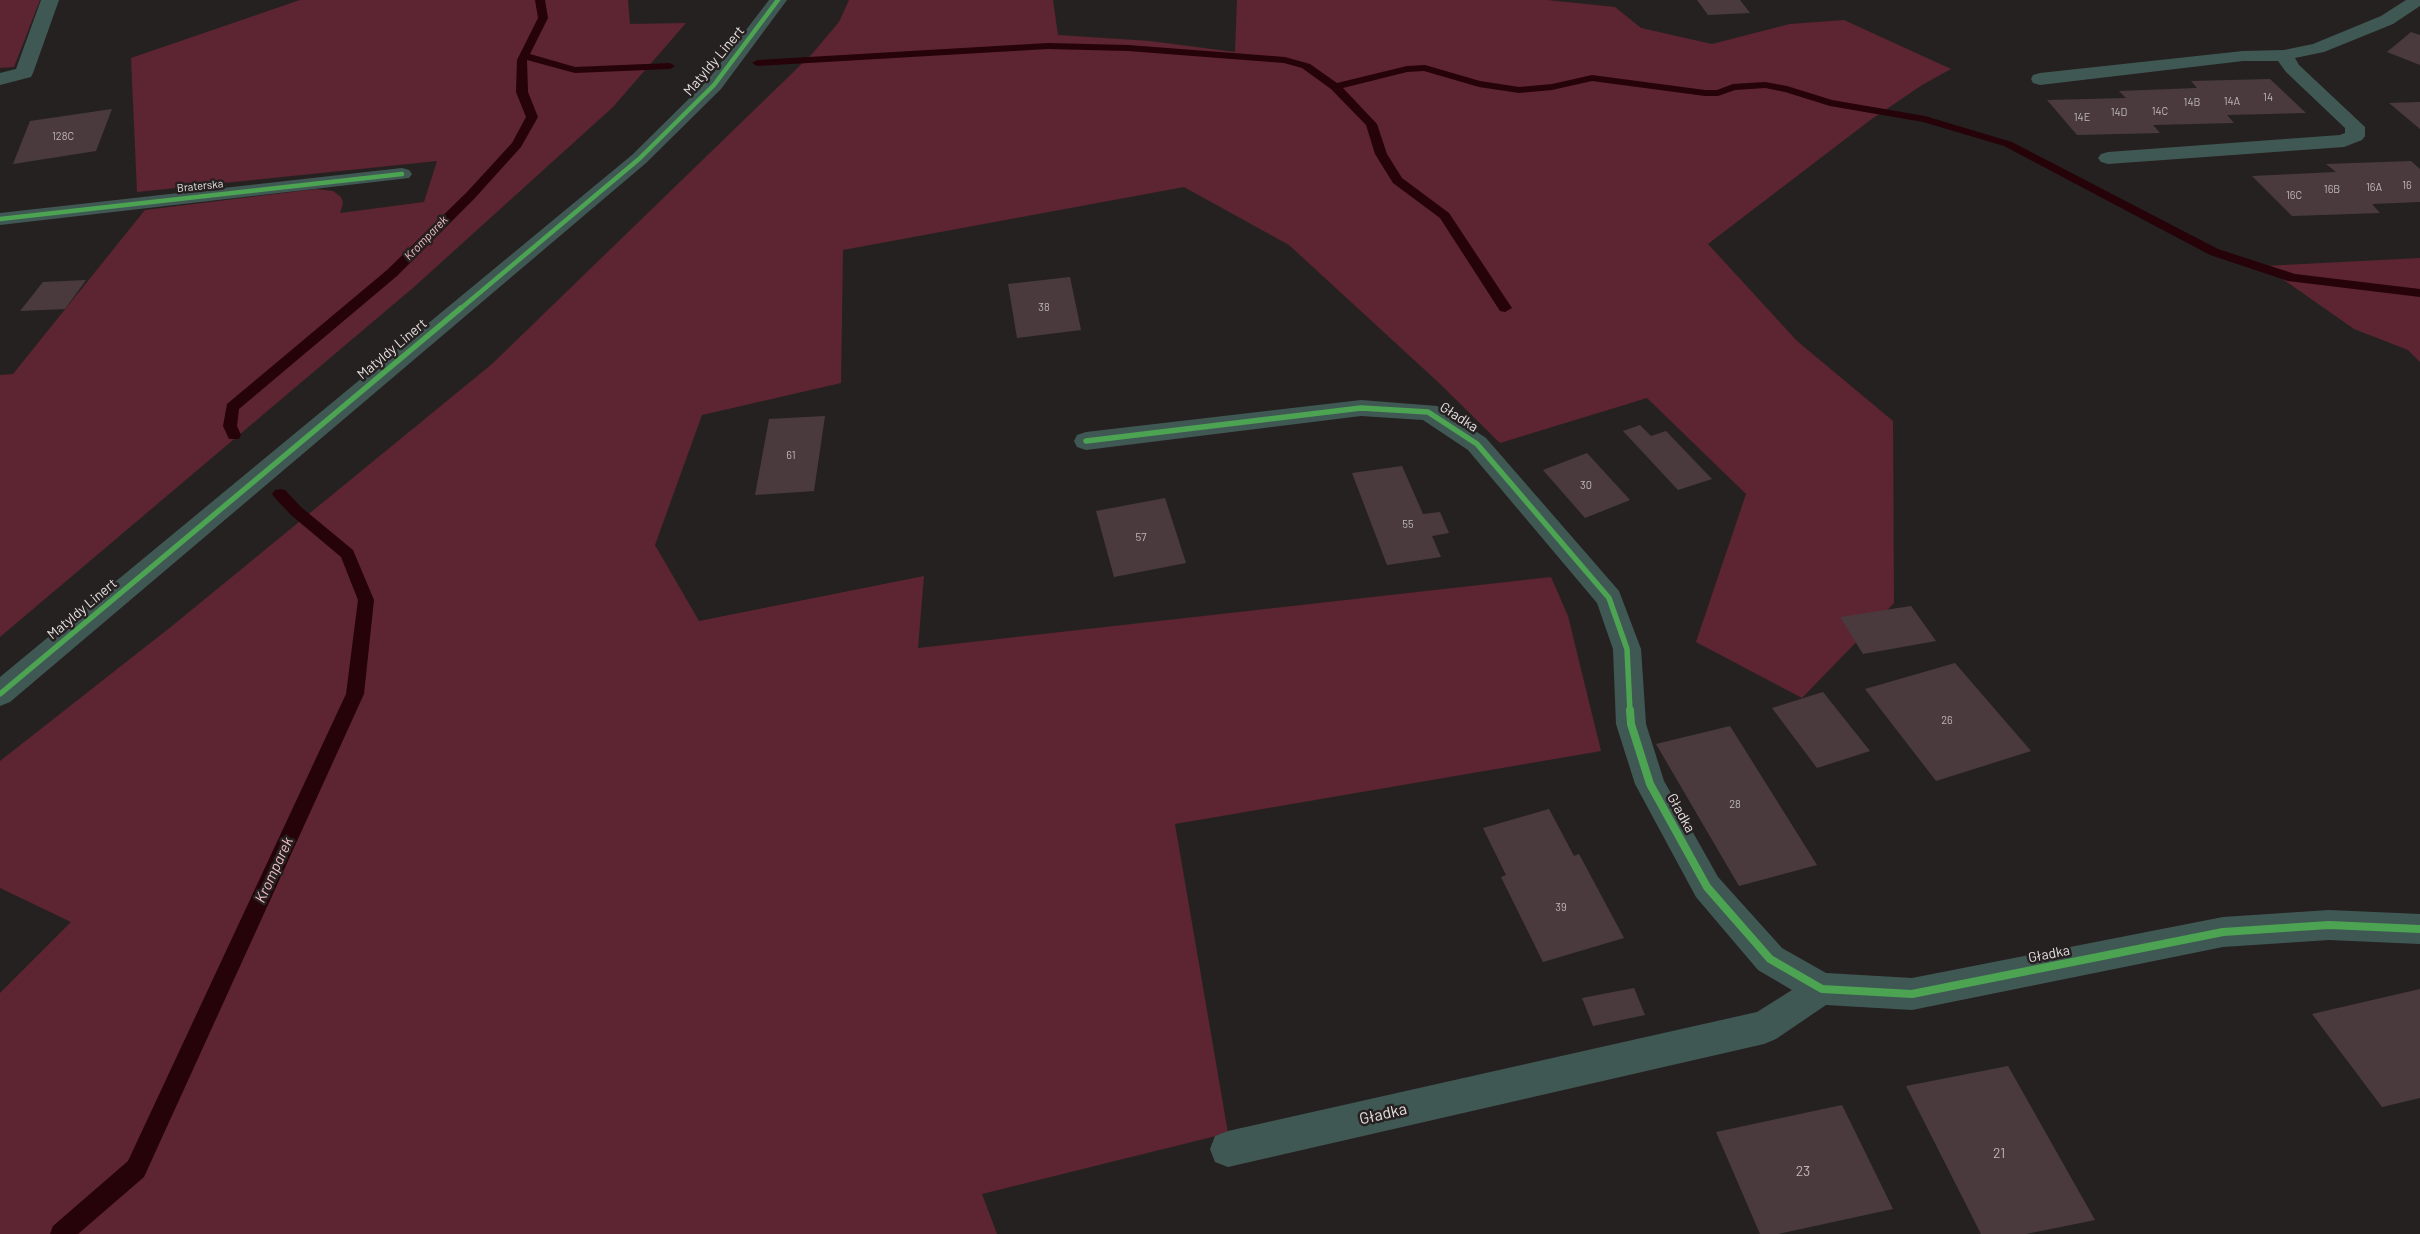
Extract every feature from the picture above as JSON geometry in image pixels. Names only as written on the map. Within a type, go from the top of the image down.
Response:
[{"type":"street","points":[[0,80],[24,73],[50,0]]},
{"type":"street","name":"Matyldy Linert","points":[[0,694],[639,159],[714,85],[778,0]]},
{"type":"street","points":[[2040,79],[2243,56],[2284,55],[2318,48],[2387,20],[2414,6]]},
{"type":"street","points":[[2108,158],[2344,141],[2355,136],[2354,127],[2292,68],[2284,55]]},
{"type":"street","name":"Braterska","points":[[0,219],[402,174]]},
{"type":"street","name":"Gładka","points":[[1086,441],[1361,408],[1428,412],[1476,444],[1609,598],[1627,649],[1631,724],[1650,784],[1707,887],[1770,959],[1822,989],[1912,994],[2222,932],[2329,926],[2420,928]]},
{"type":"street","name":"Gładka","points":[[1228,1149],[1764,1027],[1822,989]]},
{"type":"shaded area","points":[[0,0],[40,0],[14,67],[0,68]]},
{"type":"shaded area","points":[[300,0],[628,0],[630,24],[686,23],[613,107],[414,287],[0,637],[0,375],[13,374],[145,210],[316,189],[333,191],[341,197],[343,203],[340,213],[424,202],[437,161],[137,192],[131,58]]},
{"type":"shaded area","points":[[849,0],[1053,0],[1058,35],[1150,41],[1235,52],[1237,0],[1547,0],[1615,7],[1641,28],[1712,44],[1790,24],[1844,20],[1951,69],[1922,85],[1869,121],[1708,244],[1797,341],[1893,421],[1894,603],[1802,698],[1696,642],[1746,494],[1647,398],[1500,443],[1438,382],[1289,245],[1184,187],[843,250],[841,383],[702,415],[655,545],[699,621],[924,576],[918,648],[1551,577],[1568,616],[1601,751],[1175,824],[1228,1133],[982,1194],[997,1234],[0,1234],[0,993],[71,922],[0,888],[0,761],[172,626],[492,364],[812,54],[839,22]]},
{"type":"shaded area","points":[[2420,258],[2420,362],[2408,350],[2354,329],[2264,266]]},
{"type":"building","points":[[1697,0],[1740,0],[1750,13],[1708,15]]},
{"type":"building","points":[[2411,32],[2420,35],[2420,65],[2387,52]]},
{"type":"building","points":[[2270,79],[2306,113],[2227,115],[2234,123],[2153,125],[2160,133],[2077,135],[2047,100],[2126,98],[2119,91],[2197,88],[2191,81]]},
{"type":"building","points":[[2420,102],[2420,129],[2389,103]]},
{"type":"building","points":[[112,109],[96,151],[13,164],[30,121]]},
{"type":"building","points":[[2411,161],[2420,169],[2420,202],[2372,204],[2380,213],[2292,216],[2252,176],[2336,172],[2326,164]]},
{"type":"building","points":[[1070,277],[1081,330],[1017,338],[1008,284]]},
{"type":"building","points":[[86,280],[65,309],[20,311],[43,282]]},
{"type":"building","points":[[825,416],[814,491],[755,495],[769,419]]},
{"type":"building","points":[[1640,425],[1651,436],[1666,431],[1712,479],[1678,490],[1623,431]]},
{"type":"building","points":[[1587,453],[1630,500],[1585,518],[1543,470]]},
{"type":"building","points":[[1402,466],[1423,514],[1440,512],[1449,533],[1432,536],[1441,557],[1387,565],[1352,473]]},
{"type":"building","points":[[1165,498],[1186,563],[1114,577],[1096,511]]},
{"type":"building","points":[[1911,606],[1936,641],[1863,654],[1840,617]]},
{"type":"building","points":[[1955,663],[2031,751],[1936,781],[1865,689]]},
{"type":"building","points":[[1823,692],[1870,751],[1817,768],[1772,708]]},
{"type":"building","points":[[1730,726],[1817,865],[1739,886],[1656,744]]},
{"type":"building","points":[[1549,809],[1574,856],[1579,854],[1624,938],[1543,962],[1501,877],[1506,875],[1483,828]]},
{"type":"building","points":[[1634,988],[1645,1015],[1593,1026],[1582,998]]},
{"type":"building","points":[[2420,989],[2420,1098],[2382,1107],[2312,1014]]},
{"type":"building","points":[[2008,1066],[2095,1220],[2026,1234],[1981,1234],[1906,1086]]},
{"type":"building","points":[[1842,1105],[1893,1209],[1778,1234],[1760,1234],[1716,1132]]},
{"type":"waterway","name":"Kromparek","points":[[524,56],[543,18],[540,0]]},
{"type":"waterway","points":[[757,63],[1048,46],[1128,48],[1285,60],[1306,66],[1335,87]]},
{"type":"waterway","name":"Kromparek","points":[[234,435],[230,426],[232,407],[392,273],[471,195],[517,145],[532,117],[522,92],[522,60],[524,56]]},
{"type":"waterway","points":[[524,56],[575,70],[670,66]]},
{"type":"waterway","points":[[1335,87],[1407,69],[1425,68],[1479,84],[1519,90],[1552,87],[1592,78],[1672,87],[1705,93],[1718,93],[1733,87],[1765,85],[1787,89],[1830,103],[1925,119],[2008,144],[2214,252],[2293,278],[2420,293]]},
{"type":"waterway","points":[[1335,87],[1371,124],[1381,154],[1397,180],[1445,216],[1505,308]]},
{"type":"waterway","name":"Kromparek","points":[[61,1234],[136,1169],[355,694],[366,600],[347,554],[296,511],[280,494]]},
{"type":"cycle path","points":[[0,694],[639,159],[714,85],[778,0]]},
{"type":"cycle path","points":[[0,219],[402,174]]},
{"type":"cycle path","points":[[1086,441],[1361,408],[1428,412],[1477,444],[1609,598],[1627,649],[1631,724],[1650,784],[1707,887],[1770,959],[1822,989],[1912,994],[2223,932],[2329,925],[2420,929]]}]
